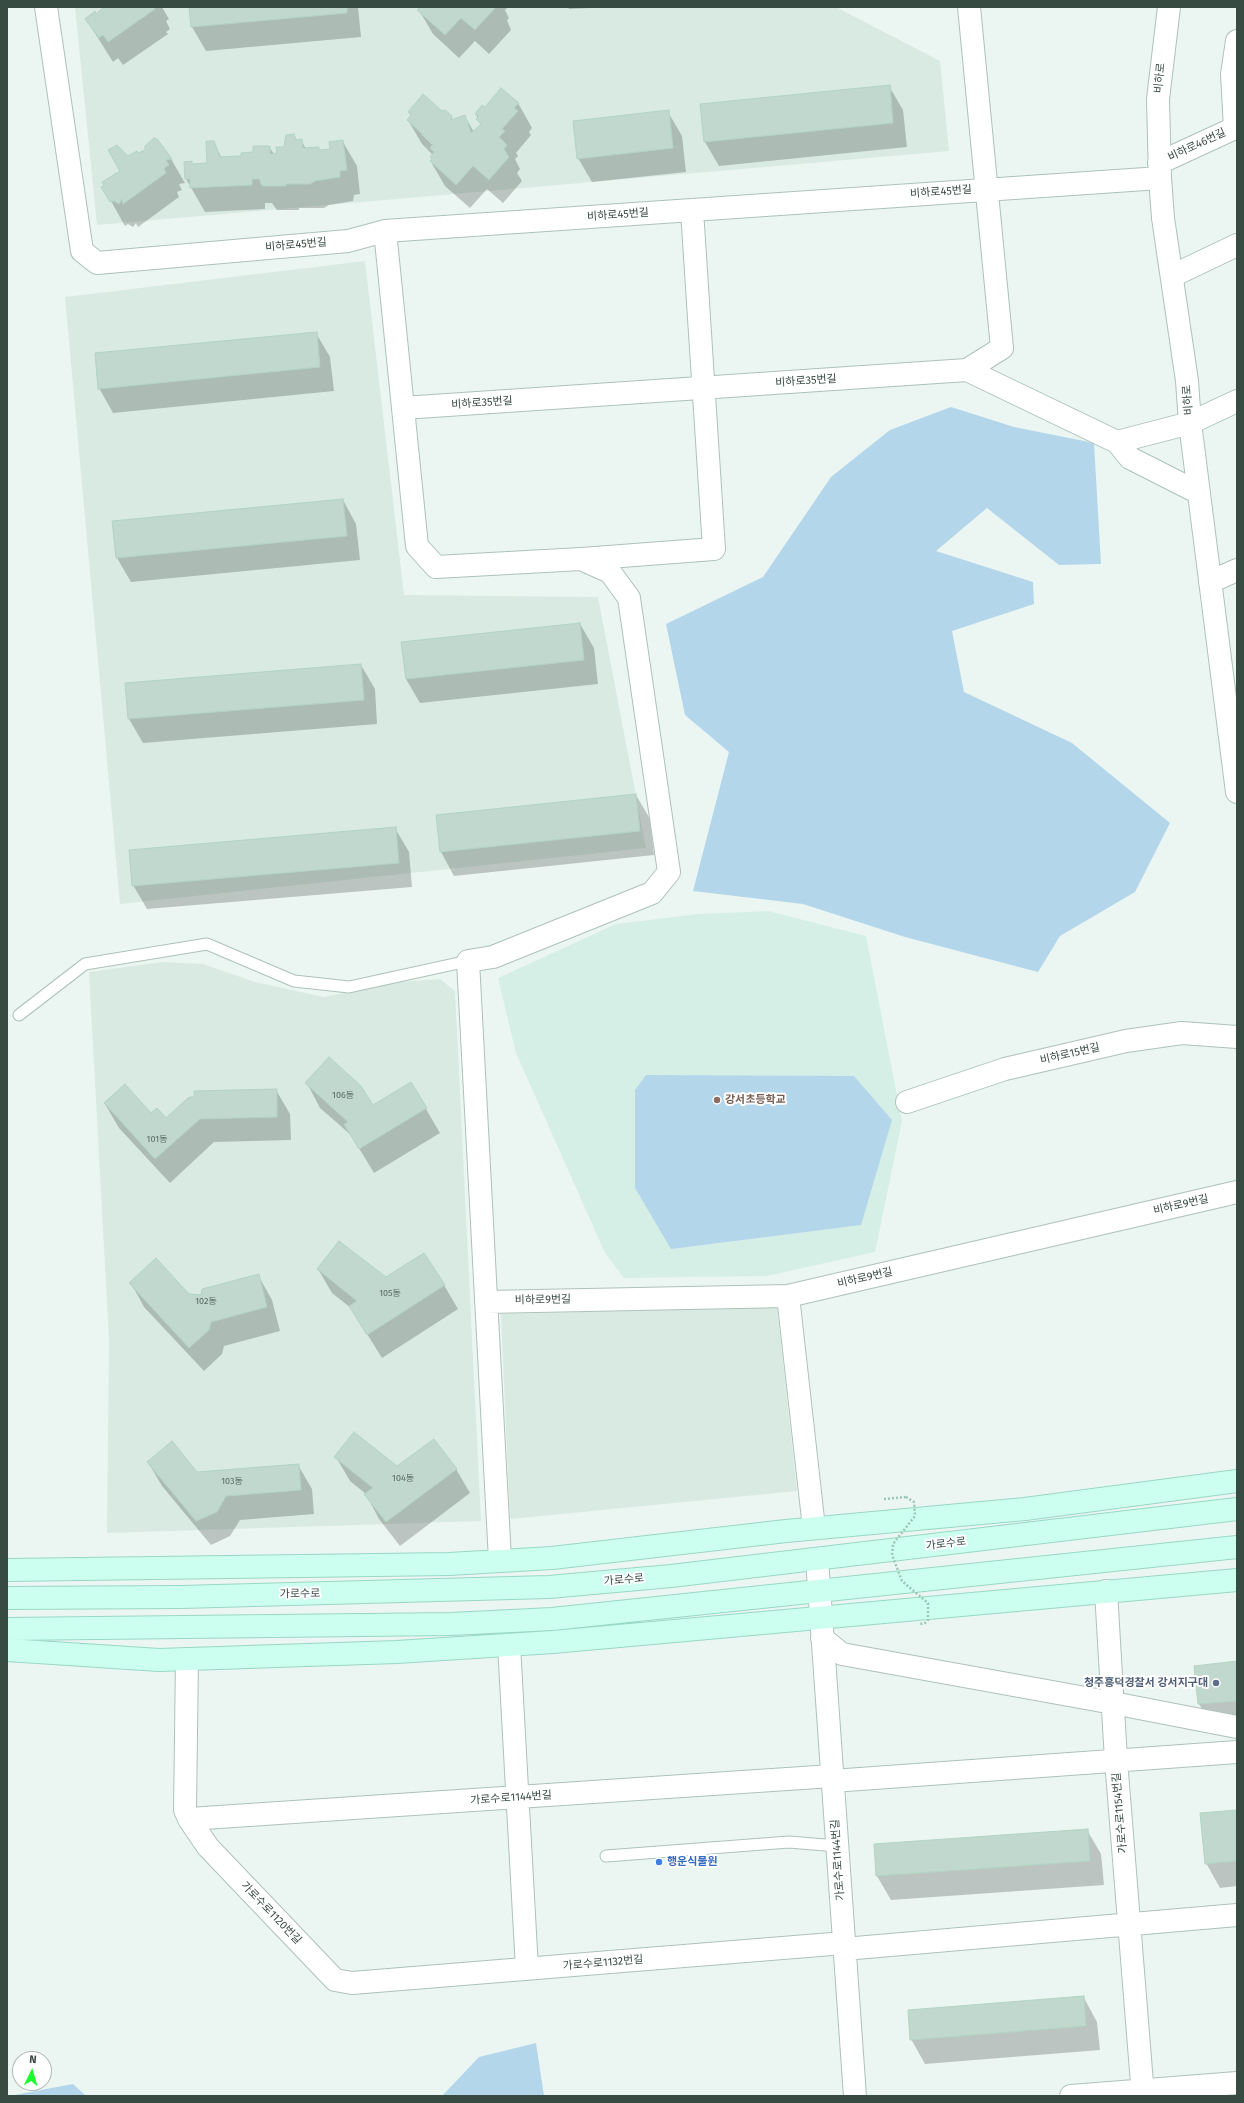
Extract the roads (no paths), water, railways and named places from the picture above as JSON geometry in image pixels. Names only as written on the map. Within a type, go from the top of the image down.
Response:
[{"type":"main road","points":[[7,1570],[433,1564],[552,1558],[814,1528],[1025,1509],[1237,1481]]},
{"type":"main road","name":"가로수로","points":[[7,1598],[181,1597],[549,1587],[671,1576],[1237,1509]]},
{"type":"main road","points":[[7,1629],[458,1623],[552,1619],[1237,1547]]},
{"type":"main road","points":[[7,1650],[159,1660],[397,1652],[822,1628],[1106,1591],[1237,1580]]},
{"type":"street","name":"비하로45번길","points":[[46,7],[82,251],[97,263],[348,240],[384,231],[985,189],[1160,171]]},
{"type":"street","points":[[967,370],[1002,348],[985,189],[969,7]]},
{"type":"street","name":"비하로","points":[[1169,7],[1158,99],[1163,218],[1187,380],[1190,423],[1237,792]]},
{"type":"street","name":"비하로46번길","points":[[1160,171],[1236,127],[1232,74],[1237,41]]},
{"type":"street","points":[[384,231],[417,546],[436,567],[581,559],[714,549],[692,210]]},
{"type":"street","points":[[1172,276],[1237,245]]},
{"type":"street","name":"비하로35번길","points":[[403,408],[967,370],[1117,442]]},
{"type":"street","points":[[1199,493],[1130,458],[1117,442],[1190,423],[1237,401]]},
{"type":"street","points":[[500,1560],[468,961],[493,957],[652,893],[669,872],[629,598],[610,572],[581,559]]},
{"type":"street","points":[[1210,582],[1237,570]]},
{"type":"street","name":"비하로15번길","points":[[907,1102],[1005,1069],[1126,1041],[1182,1033],[1237,1037]]},
{"type":"street","name":"비하로9번길","points":[[486,1302],[788,1296],[1237,1192]]},
{"type":"street","points":[[788,1296],[814,1528]]},
{"type":"street","name":"가로수로1144번길","points":[[817,1559],[855,2096]]},
{"type":"street","name":"가로수로1154번길","points":[[1106,1591],[1116,1760],[1142,2094]]},
{"type":"street","points":[[822,1628],[842,1654],[1237,1727]]},
{"type":"street","points":[[509,1645],[527,1969]]},
{"type":"street","name":"가로수로1120번길","points":[[186,1659],[185,1810],[189,1819],[208,1847],[335,1980],[352,1984],[527,1969]]},
{"type":"street","points":[[832,1779],[1237,1752]]},
{"type":"street","name":"가로수로1144번길","points":[[189,1819],[517,1797],[832,1779]]},
{"type":"street","points":[[844,1946],[1129,1924],[1237,1914]]},
{"type":"street","name":"가로수로1132번길","points":[[527,1969],[680,1956],[844,1946]]},
{"type":"street","points":[[1072,2096],[1142,2094],[1237,2083]]},
{"type":"lane","points":[[19,1016],[85,964],[207,944],[294,981],[349,987],[468,961]]},
{"type":"lane","points":[[606,1856],[789,1842],[837,1846]]},
{"type":"place","name":"강서초등학교","points":[[717,1100]]},
{"type":"place","name":"청주흥덕경찰서 강서지구대","points":[[1216,1683]]},
{"type":"place","name":"행운식물원","points":[[659,1862]]}]
